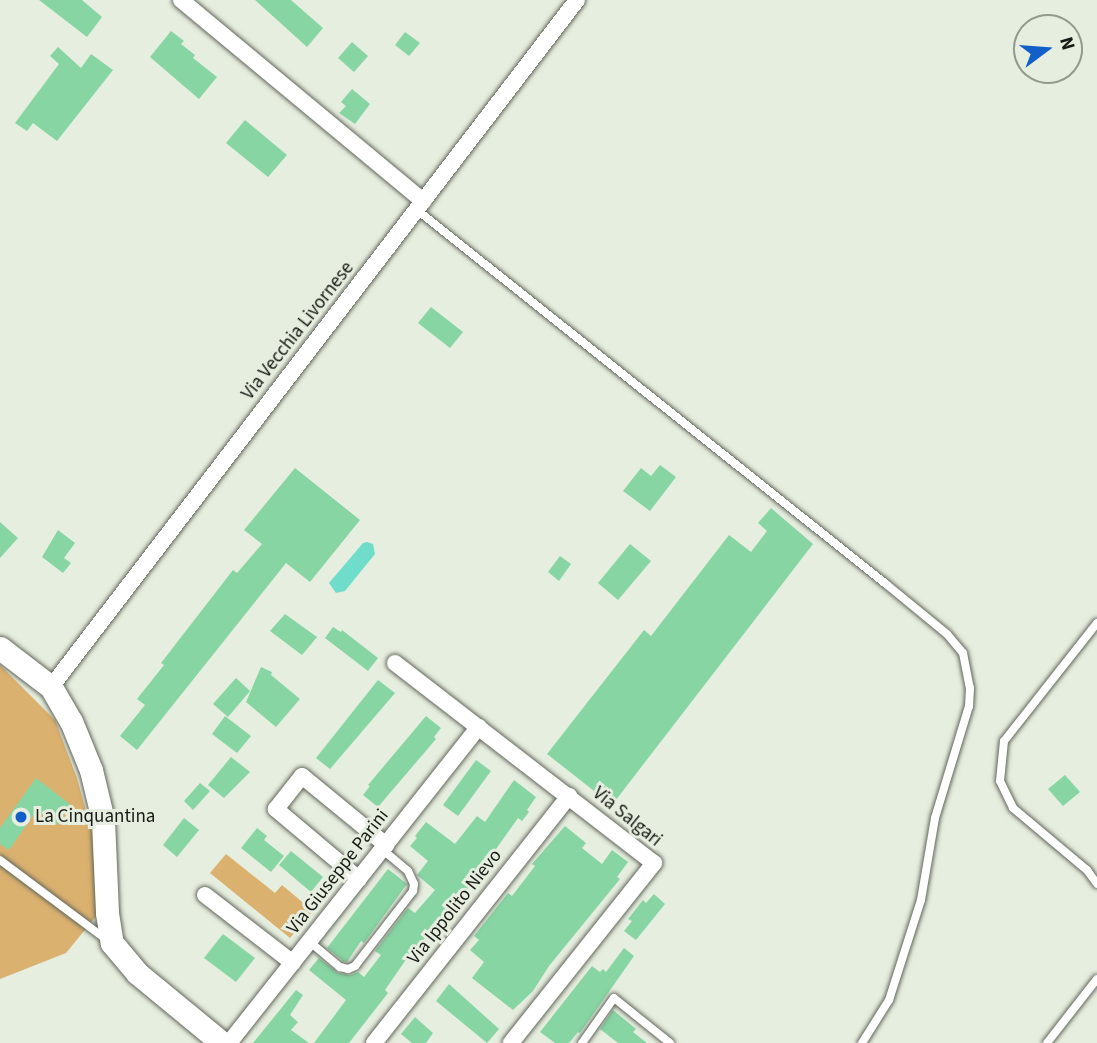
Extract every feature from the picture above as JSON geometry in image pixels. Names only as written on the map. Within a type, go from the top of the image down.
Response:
[{"type":"street","points":[[181,0],[420,206]]},
{"type":"street","name":"Via Vecchia Livornese","points":[[51,687],[577,0]]},
{"type":"street","points":[[0,648],[51,687],[71,721],[96,789],[103,820],[111,943],[137,973],[222,1043]]},
{"type":"street","name":"Via Salgari","points":[[395,663],[653,863],[511,1043]]},
{"type":"street","name":"Via Giuseppe Parini","points":[[229,1043],[479,727]]},
{"type":"street","points":[[359,879],[276,809],[302,776],[384,847]]},
{"type":"street","name":"Via Ippolito Nievo","points":[[374,1043],[569,796]]},
{"type":"street","points":[[205,895],[293,962]]},
{"type":"lane","points":[[420,206],[947,634],[963,653],[970,688],[969,706],[934,818],[921,900],[889,1000],[862,1043]]},
{"type":"lane","points":[[1097,624],[1004,741],[1000,781],[1013,808],[1087,870],[1097,884]]},
{"type":"lane","points":[[310,942],[340,967],[348,969],[355,966],[413,891],[414,884],[408,871],[384,847]]},
{"type":"lane","points":[[0,860],[111,943]]},
{"type":"lane","points":[[1047,1043],[1097,979]]},
{"type":"lane","points":[[582,1043],[614,998],[670,1043]]},
{"type":"shaded area","points":[[0,665],[55,720],[77,778],[92,833],[97,915],[66,953],[0,979]]},
{"type":"shaded area","points":[[226,854],[275,893],[282,885],[313,911],[290,938],[210,873]]},
{"type":"water","points":[[363,543],[373,544],[375,554],[345,591],[336,593],[329,583]]},
{"type":"building","points":[[39,0],[82,0],[102,17],[87,37]]},
{"type":"building","points":[[255,0],[291,0],[323,28],[307,47]]},
{"type":"building","points":[[171,31],[184,41],[181,44],[195,55],[193,58],[217,77],[199,99],[150,57]]},
{"type":"building","points":[[405,32],[420,43],[409,56],[395,45]]},
{"type":"building","points":[[352,42],[368,56],[354,72],[338,58]]},
{"type":"building","points":[[58,47],[81,68],[91,54],[113,70],[57,141],[33,123],[27,131],[15,123],[59,64],[50,56]]},
{"type":"building","points":[[352,89],[370,104],[355,124],[339,113],[346,106],[341,102]]},
{"type":"building","points":[[245,120],[287,155],[268,177],[226,143]]},
{"type":"building","points":[[431,307],[463,332],[450,348],[418,323]]},
{"type":"building","points":[[660,465],[676,477],[650,511],[623,491],[641,468],[651,476]]},
{"type":"building","points":[[295,468],[360,520],[310,582],[286,563],[137,750],[120,736],[145,705],[137,699],[164,665],[161,663],[233,570],[237,573],[262,544],[244,530]]},
{"type":"building","points":[[771,508],[813,544],[612,805],[547,754],[644,630],[651,636],[729,535],[751,552],[767,531],[758,523]]},
{"type":"building","points":[[0,522],[18,538],[0,558]]},
{"type":"building","points":[[58,530],[75,543],[64,558],[71,563],[63,573],[42,557]]},
{"type":"building","points":[[630,544],[651,561],[618,600],[598,583]]},
{"type":"building","points":[[560,556],[571,564],[559,581],[548,572]]},
{"type":"building","points":[[285,614],[317,637],[302,655],[270,631]]},
{"type":"building","points":[[333,627],[341,632],[342,630],[378,658],[368,671],[325,638]]},
{"type":"building","points":[[261,667],[272,672],[271,675],[300,699],[276,727],[246,702]]},
{"type":"building","points":[[236,678],[250,691],[228,717],[213,704]]},
{"type":"building","points":[[378,680],[395,693],[330,769],[316,758]]},
{"type":"building","points":[[225,716],[251,736],[237,753],[212,734]]},
{"type":"building","points":[[426,716],[441,728],[434,737],[436,739],[378,807],[363,795],[370,786],[368,785]]},
{"type":"building","points":[[231,757],[250,772],[224,798],[208,785]]},
{"type":"building","points":[[476,760],[491,771],[458,816],[443,805]]},
{"type":"building","points":[[1065,775],[1080,792],[1063,806],[1048,789]]},
{"type":"building","points":[[36,778],[71,805],[56,825],[37,810],[9,850],[0,844],[0,828]]},
{"type":"building","points":[[514,780],[536,797],[527,810],[529,812],[522,821],[518,818],[448,917],[446,914],[405,961],[385,990],[388,993],[349,1043],[314,1043],[346,1000],[309,970],[319,958],[338,973],[350,975],[358,972],[364,977],[381,955],[375,951],[408,908],[415,913],[435,890],[417,875],[428,861],[410,846],[417,838],[415,836],[426,822],[455,844],[477,816],[485,822]]},
{"type":"building","points":[[200,783],[210,791],[193,810],[184,801]]},
{"type":"building","points":[[184,818],[199,830],[177,857],[163,845]]},
{"type":"building","points":[[565,826],[586,843],[582,848],[602,864],[612,850],[628,862],[617,877],[620,879],[549,966],[533,991],[513,1010],[472,978],[484,962],[470,950],[479,940],[474,936],[508,893],[512,896],[535,866],[532,864]]},
{"type":"building","points":[[257,828],[267,836],[264,840],[284,856],[271,872],[241,848]]},
{"type":"building","points":[[291,851],[323,877],[311,892],[279,865]]},
{"type":"building","points":[[388,869],[407,884],[364,943],[361,941],[347,962],[343,961],[327,948]]},
{"type":"building","points":[[654,894],[665,904],[636,940],[624,931],[632,921],[628,919],[643,900],[646,903]]},
{"type":"building","points":[[223,934],[255,958],[236,982],[204,958]]},
{"type":"building","points":[[624,948],[634,956],[580,1033],[569,1043],[555,1043],[540,1032],[592,966],[600,972],[603,969],[606,972]]},
{"type":"building","points":[[449,984],[499,1029],[487,1043],[436,1001]]},
{"type":"building","points":[[296,990],[303,995],[290,1015],[298,1022],[291,1030],[309,1043],[253,1043]]},
{"type":"building","points":[[613,1010],[636,1029],[633,1032],[647,1043],[618,1043],[600,1029]]},
{"type":"building","points":[[415,1017],[433,1033],[426,1043],[412,1043],[401,1034]]},
{"type":"place","name":"La Cinquantina","points":[[21,817]]}]
